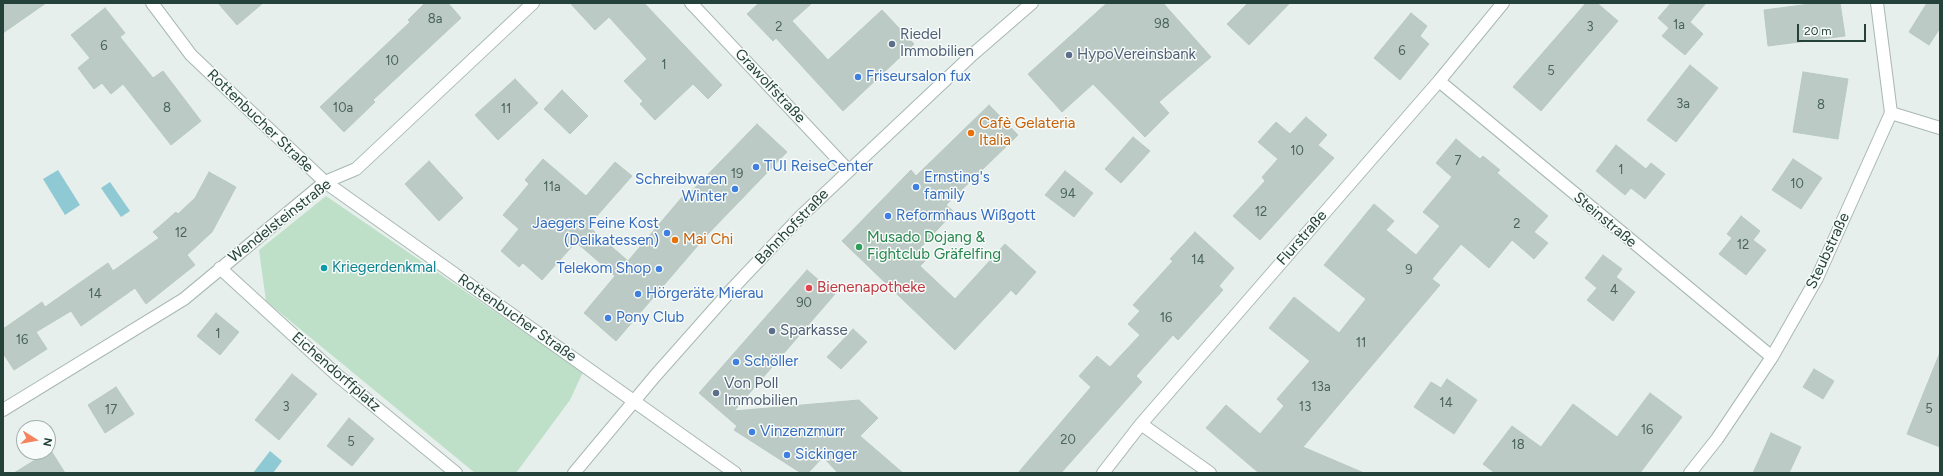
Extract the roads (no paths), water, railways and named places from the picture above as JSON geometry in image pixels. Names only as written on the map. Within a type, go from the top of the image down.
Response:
[{"type":"street","name":"Rottenbucher Straße","points":[[152,3],[191,54],[325,182],[735,473]]},
{"type":"street","name":"Wendelsteinstraße","points":[[3,410],[184,299],[325,182],[356,169],[533,3]]},
{"type":"street","name":"Grawolfstraße","points":[[692,3],[848,170]]},
{"type":"street","name":"Bahnhofstraße","points":[[574,473],[633,401],[801,216],[848,170],[972,55],[1032,3]]},
{"type":"street","name":"Flurstraße","points":[[1103,473],[1141,424],[1439,81],[1503,3]]},
{"type":"street","points":[[1877,3],[1891,113],[1940,128]]},
{"type":"street","name":"Steinstraße","points":[[1439,81],[1772,357]]},
{"type":"street","name":"Steubstraße","points":[[1690,473],[1717,439],[1772,357],[1817,278],[1891,113]]},
{"type":"street","name":"Eichendorffplatz","points":[[220,268],[338,376],[456,473]]},
{"type":"street","points":[[1141,424],[1210,473]]},
{"type":"water","points":[[58,170],[80,205],[65,215],[43,179]]},
{"type":"water","points":[[110,182],[130,211],[121,217],[101,188]]},
{"type":"water","points":[[270,451],[282,461],[273,473],[253,473]]},
{"type":"place","name":"Riedel Immobilien","points":[[892,44]]},
{"type":"place","name":"HypoVereinsbank","points":[[1069,55]]},
{"type":"place","name":"Friseursalon fux","points":[[858,77]]},
{"type":"place","name":"Cafè Gelateria Italia","points":[[971,133]]},
{"type":"place","name":"TUI ReiseCenter","points":[[756,167]]},
{"type":"place","name":"Ernsting's family","points":[[916,187]]},
{"type":"place","name":"Schreibwaren Winter","points":[[735,189]]},
{"type":"place","name":"Reformhaus Wißgott","points":[[888,216]]},
{"type":"place","name":"Jaegers Feine Kost (Delikatessen)","points":[[667,233]]},
{"type":"place","name":"Mai Chi","points":[[675,240]]},
{"type":"place","name":"Musado Dojang & Fightclub Gräfelfing","points":[[859,247]]},
{"type":"place","name":"Kriegerdenkmal","points":[[324,268]]},
{"type":"place","name":"Telekom Shop","points":[[659,269]]},
{"type":"place","name":"Bienenapotheke","points":[[809,288]]},
{"type":"place","name":"Hörgeräte Mierau","points":[[638,294]]},
{"type":"place","name":"Pony Club","points":[[608,318]]},
{"type":"place","name":"Sparkasse","points":[[772,331]]},
{"type":"place","name":"Schöller","points":[[736,362]]},
{"type":"place","name":"Von Poll Immobilien","points":[[716,393]]},
{"type":"place","name":"Vinzenzmurr","points":[[752,432]]},
{"type":"place","name":"Sickinger","points":[[787,455]]}]
